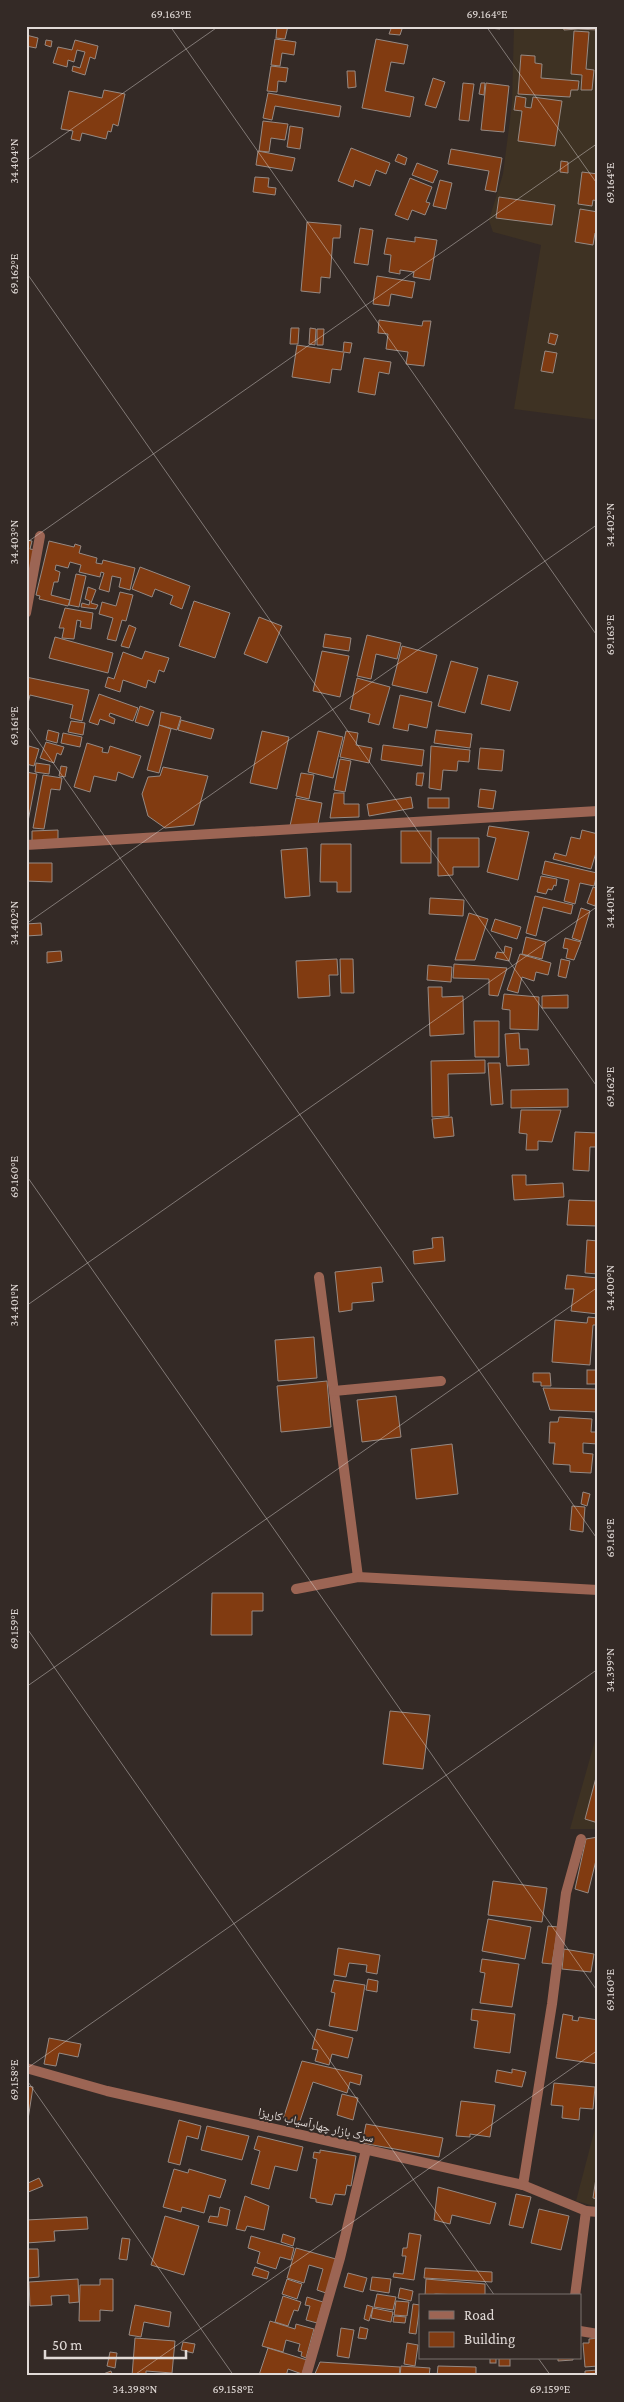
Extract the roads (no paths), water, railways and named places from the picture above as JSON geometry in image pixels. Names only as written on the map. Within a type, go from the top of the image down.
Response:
[{"type":"street","points":[[26,614],[40,536]]},
{"type":"street","points":[[26,845],[598,811]]},
{"type":"street","points":[[319,1277],[358,1576]]},
{"type":"street","points":[[334,1392],[441,1381]]},
{"type":"street","points":[[296,1589],[358,1576],[598,1590]]},
{"type":"street","points":[[523,2185],[552,2004],[566,1893],[581,1839]]},
{"type":"street","name":"سرک بازار چهارآسیاب کاریزا","points":[[26,2068],[107,2091],[199,2110],[523,2185],[586,2210],[598,2212]]},
{"type":"street","points":[[306,2376],[340,2258],[366,2150]]},
{"type":"street","points":[[576,2294],[586,2210]]},
{"type":"street","points":[[582,2331],[598,2334]]}]
